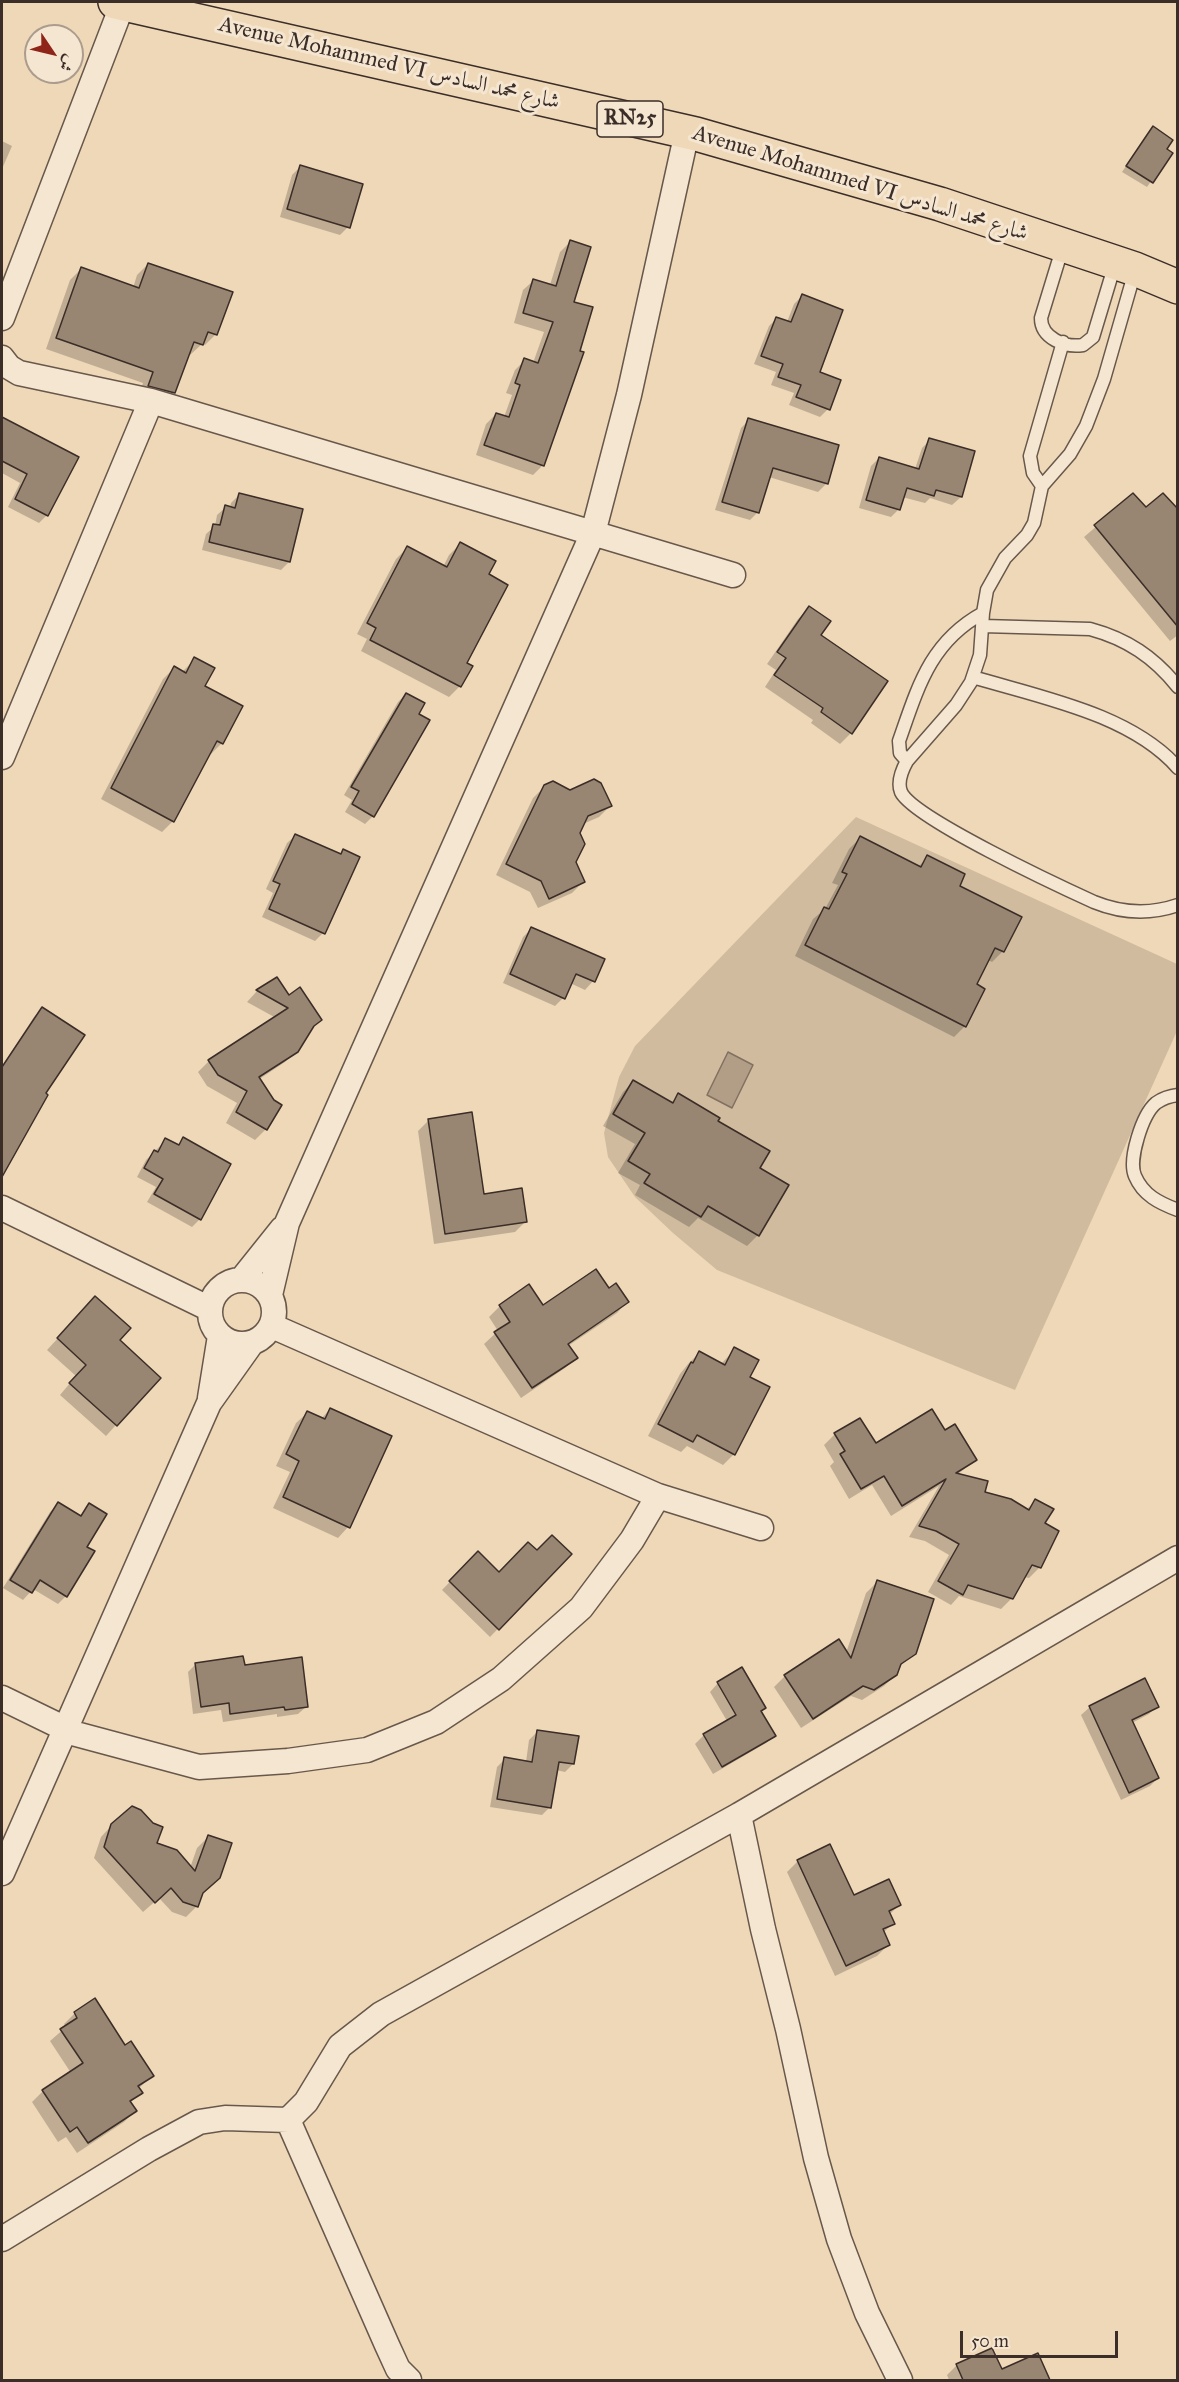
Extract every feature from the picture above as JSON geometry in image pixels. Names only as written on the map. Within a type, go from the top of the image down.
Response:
[{"type":"main road","name":"Avenue Mohammed VI شارع محمد السادس","points":[[119,2],[687,132],[940,204],[1125,266],[1178,287]]},
{"type":"street","points":[[2,318],[119,2]]},
{"type":"street","points":[[270,1295],[287,1223],[593,533],[629,395],[687,132]]},
{"type":"street","points":[[2,358],[9,368],[19,373],[151,401],[733,575]]},
{"type":"street","points":[[2,757],[151,401]]},
{"type":"street","points":[[2,1208],[210,1309]]},
{"type":"street","points":[[242,1280],[287,1223]]},
{"type":"street","points":[[2,1873],[209,1403],[251,1344],[263,1337],[272,1326],[275,1310],[270,1295],[258,1284],[242,1280],[227,1283],[215,1294],[210,1309],[212,1324],[220,1336],[234,1344],[251,1344]]},
{"type":"street","points":[[272,1326],[658,1496],[761,1528]]},
{"type":"street","points":[[209,1403],[220,1336]]},
{"type":"street","points":[[2,1698],[64,1729],[199,1767],[288,1761],[367,1750],[436,1722],[510,1671],[581,1608],[632,1540],[658,1496]]},
{"type":"street","points":[[2,2239],[149,2149],[199,2122],[225,2118],[288,2120],[306,2102],[340,2046],[381,2014],[739,1815],[1178,1558]]},
{"type":"street","points":[[739,1815],[816,2158],[833,2216],[867,2313],[900,2380]]},
{"type":"street","points":[[288,2120],[398,2369],[409,2380]]},
{"type":"lane","points":[[1063,245],[1041,318],[1046,334],[1063,342],[1077,346],[1083,345],[1093,337],[1125,266]]},
{"type":"lane","points":[[1125,266],[1099,396],[1070,454],[1042,486],[1034,524],[1027,535],[1005,558],[987,590],[980,655],[973,677],[956,705],[907,761],[900,782],[904,796],[935,821],[1073,893],[1108,908],[1139,912],[1155,911],[1178,905]]},
{"type":"lane","points":[[1042,486],[1033,473],[1030,456],[1063,342]]},
{"type":"lane","points":[[907,761],[900,753],[898,741],[932,659],[952,633],[963,624],[983,619],[1090,629],[1106,633],[1139,649],[1155,662],[1178,687]]},
{"type":"lane","points":[[973,677],[1108,719],[1138,735],[1158,749],[1178,768]]},
{"type":"lane","points":[[1178,1095],[1165,1097],[1150,1109],[1143,1123],[1132,1164],[1134,1175],[1146,1193],[1163,1205],[1178,1210]]},
{"type":"shaded area","points":[[856,817],[1177,964],[1177,1031],[1015,1390],[717,1270],[635,1197],[608,1157],[604,1133],[619,1077],[635,1046]]},
{"type":"shaded area","points":[[728,1052],[753,1065],[732,1108],[707,1095]]},
{"type":"building","points":[[1153,126],[1173,140],[1167,149],[1173,153],[1153,183],[1126,166]]},
{"type":"building","points":[[300,165],[363,184],[350,228],[287,209]]},
{"type":"building","points":[[570,240],[591,247],[574,302],[593,307],[580,351],[584,352],[544,466],[484,445],[496,413],[509,417],[520,385],[515,383],[524,358],[538,363],[553,322],[523,313],[533,279],[556,286]]},
{"type":"building","points":[[148,263],[233,292],[217,335],[208,332],[203,345],[194,342],[175,393],[148,386],[153,372],[56,338],[81,267],[139,288]]},
{"type":"building","points":[[802,294],[843,310],[820,372],[841,380],[830,410],[796,397],[801,385],[778,377],[783,364],[761,356],[776,317],[791,322]]},
{"type":"building","points":[[2,417],[79,457],[48,516],[15,499],[27,474],[2,461]]},
{"type":"building","points":[[748,418],[839,445],[828,484],[773,468],[759,513],[722,502]]},
{"type":"building","points":[[929,438],[975,451],[962,497],[936,490],[934,496],[907,488],[900,510],[866,500],[879,457],[919,469]]},
{"type":"building","points":[[239,493],[303,509],[290,562],[209,542],[213,524],[220,525],[225,505],[235,508]]},
{"type":"building","points":[[1133,493],[1146,507],[1163,493],[1178,509],[1178,627],[1094,525]]},
{"type":"building","points":[[460,542],[496,561],[489,574],[508,585],[467,663],[473,666],[461,687],[370,640],[376,628],[367,623],[407,546],[447,567]]},
{"type":"building","points":[[809,606],[831,621],[821,635],[888,681],[852,734],[821,712],[823,708],[774,675],[786,658],[777,652]]},
{"type":"building","points":[[194,657],[215,668],[205,686],[243,706],[223,744],[217,741],[174,822],[111,788],[174,666],[186,673]]},
{"type":"building","points":[[406,693],[425,703],[419,714],[430,720],[374,817],[352,804],[359,791],[351,787]]},
{"type":"building","points":[[594,779],[601,783],[612,806],[588,816],[580,833],[585,844],[576,862],[585,882],[549,899],[541,881],[506,864],[544,785],[553,781],[570,790]]},
{"type":"building","points":[[295,834],[341,854],[343,849],[360,857],[325,934],[269,909],[280,884],[273,881]]},
{"type":"building","points":[[860,836],[921,867],[927,855],[965,874],[960,886],[1022,917],[1004,952],[995,948],[977,984],[985,989],[966,1027],[805,945],[824,907],[829,909],[847,874],[842,872]]},
{"type":"building","points":[[531,927],[605,959],[595,982],[576,974],[565,999],[510,974]]},
{"type":"building","points":[[277,977],[289,995],[300,987],[322,1020],[314,1026],[298,1052],[259,1077],[274,1100],[282,1105],[267,1130],[236,1112],[247,1091],[218,1075],[208,1060],[288,1008],[256,990]]},
{"type":"building","points":[[42,1007],[85,1035],[46,1093],[48,1095],[2,1177],[2,1067]]},
{"type":"building","points":[[633,1080],[673,1103],[678,1093],[720,1118],[718,1121],[770,1151],[760,1168],[789,1185],[759,1236],[708,1206],[701,1217],[644,1183],[650,1174],[628,1161],[645,1133],[613,1114]]},
{"type":"building","points":[[472,1112],[484,1194],[522,1188],[527,1222],[445,1234],[428,1119]]},
{"type":"building","points":[[183,1137],[231,1164],[201,1220],[154,1194],[163,1179],[144,1168],[154,1150],[158,1152],[165,1138],[179,1145]]},
{"type":"building","points":[[596,1269],[609,1288],[616,1283],[629,1302],[568,1344],[578,1358],[532,1388],[494,1332],[510,1322],[499,1305],[529,1284],[543,1305]]},
{"type":"building","points":[[95,1296],[131,1328],[120,1340],[161,1378],[117,1426],[69,1383],[86,1365],[57,1338]]},
{"type":"building","points":[[734,1347],[759,1360],[750,1377],[770,1387],[735,1455],[697,1435],[693,1442],[658,1424],[699,1351],[725,1365]]},
{"type":"building","points":[[330,1408],[392,1436],[350,1528],[283,1497],[299,1461],[286,1454],[307,1411],[325,1419]]},
{"type":"building","points":[[932,1409],[945,1430],[955,1424],[977,1460],[956,1473],[988,1481],[985,1492],[1011,1499],[1029,1510],[1035,1499],[1054,1509],[1045,1523],[1059,1531],[1041,1568],[1032,1565],[1013,1599],[968,1585],[963,1595],[938,1581],[959,1544],[936,1531],[919,1526],[946,1479],[902,1506],[884,1476],[861,1489],[840,1454],[845,1451],[834,1433],[860,1418],[876,1443]]},
{"type":"building","points":[[58,1502],[81,1516],[89,1503],[107,1514],[87,1547],[95,1551],[67,1597],[40,1580],[32,1593],[10,1580]]},
{"type":"building","points":[[552,1535],[572,1554],[499,1630],[449,1581],[478,1551],[499,1572],[528,1542],[537,1550]]},
{"type":"building","points":[[877,1580],[934,1599],[916,1654],[901,1664],[897,1675],[874,1690],[863,1686],[813,1719],[784,1675],[839,1639],[851,1658]]},
{"type":"building","points":[[243,1656],[245,1665],[302,1657],[308,1707],[285,1710],[284,1707],[230,1714],[229,1703],[201,1707],[195,1663]]},
{"type":"building","points":[[742,1667],[766,1708],[761,1711],[776,1736],[722,1767],[703,1734],[736,1715],[717,1682]]},
{"type":"building","points":[[1145,1678],[1159,1707],[1132,1720],[1159,1778],[1129,1793],[1089,1706]]},
{"type":"building","points":[[537,1730],[579,1736],[574,1764],[559,1762],[551,1808],[497,1799],[504,1757],[532,1762]]},
{"type":"building","points":[[132,1806],[141,1810],[153,1823],[163,1827],[157,1843],[177,1850],[195,1871],[208,1835],[232,1843],[220,1878],[203,1893],[198,1907],[183,1902],[171,1888],[155,1903],[104,1847],[111,1824]]},
{"type":"building","points":[[830,1844],[854,1895],[889,1879],[901,1905],[889,1911],[895,1924],[883,1929],[890,1945],[846,1966],[797,1860]]},
{"type":"building","points":[[95,1998],[125,2045],[131,2041],[154,2076],[138,2086],[143,2093],[130,2101],[137,2111],[88,2143],[77,2127],[70,2132],[42,2090],[83,2063],[60,2029],[77,2018],[74,2012]]},
{"type":"building","points":[[992,2348],[1002,2369],[1038,2353],[1050,2380],[963,2380],[956,2364]]}]
